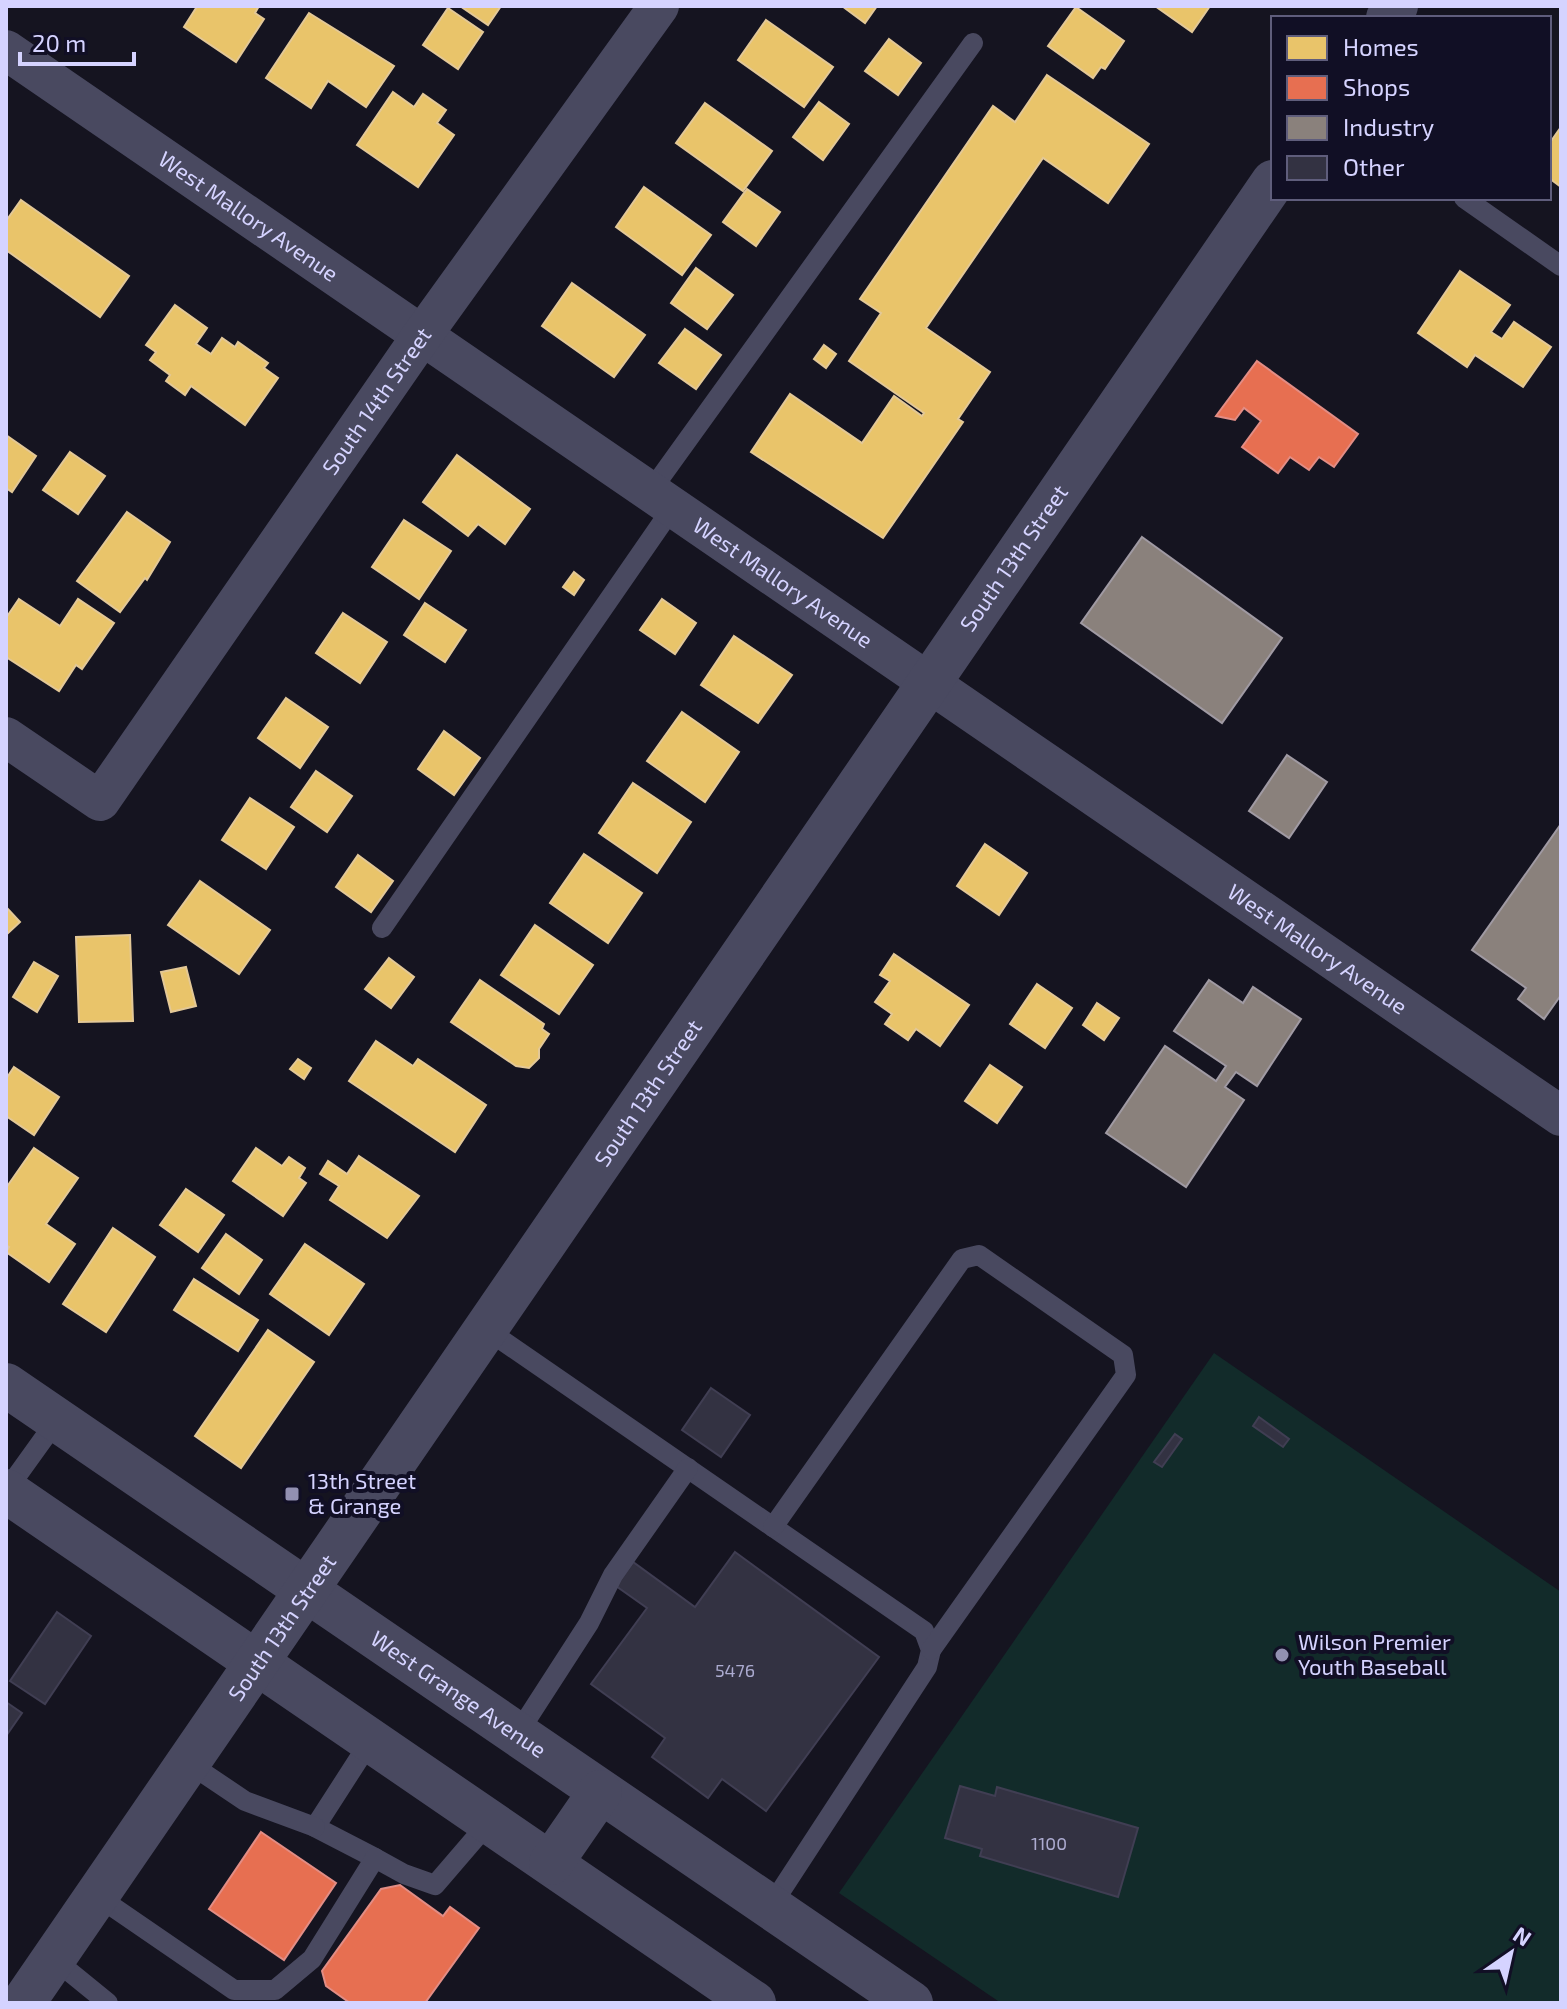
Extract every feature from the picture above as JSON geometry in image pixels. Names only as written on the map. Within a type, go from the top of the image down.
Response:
[{"type":"street","name":"South 14th Street","points":[[6,737],[100,801],[423,334],[659,6]]},
{"type":"street","name":"West Mallory Avenue","points":[[6,50],[1561,1116]]},
{"type":"street","name":"South 13th Street","points":[[23,2003],[308,1594],[927,681],[1271,185]]},
{"type":"street","name":"West Grange Avenue","points":[[6,1385],[911,2003]]},
{"type":"street","points":[[6,1491],[754,2003]]},
{"type":"street","points":[[551,1863],[600,1792]]},
{"type":"lane","points":[[382,928],[662,499],[973,43]]},
{"type":"lane","points":[[1467,200],[1561,266]]},
{"type":"lane","points":[[771,1906],[921,1676],[931,1650],[1126,1375],[1123,1355],[979,1255],[962,1259],[773,1527]]},
{"type":"lane","points":[[487,1330],[924,1631],[931,1650]]},
{"type":"lane","points":[[6,1491],[57,1420]]},
{"type":"lane","points":[[516,1736],[589,1623],[613,1575],[688,1468]]},
{"type":"lane","points":[[315,1827],[371,1740]]},
{"type":"lane","points":[[190,1764],[245,1801],[315,1827],[404,1874],[435,1885],[490,1821]]},
{"type":"lane","points":[[97,1896],[234,1990],[275,1990],[312,1959],[375,1858]]},
{"type":"lane","points":[[54,1959],[108,2003]]},
{"type":"green space","name":"Wilson Premier Youth Baseball","points":[[1214,1353],[1561,1592],[1561,2003],[1001,2003],[839,1893]]},
{"type":"building: Homes","points":[[193,6],[259,6],[255,13],[264,19],[236,62],[184,27],[196,8]]},
{"type":"building: Homes","points":[[460,6],[501,6],[488,25]]},
{"type":"building: Homes","points":[[842,6],[877,6],[865,23]]},
{"type":"building: Homes","points":[[1155,6],[1210,6],[1192,32]]},
{"type":"building: Homes","points":[[1076,7],[1124,41],[1105,69],[1101,67],[1093,78],[1048,46]]},
{"type":"building: Homes","points":[[448,8],[483,32],[458,69],[423,45]]},
{"type":"building: Homes","points":[[309,13],[394,66],[366,107],[328,81],[311,108],[266,78]]},
{"type":"building: Homes","points":[[766,20],[833,67],[804,107],[738,60]]},
{"type":"building: Homes","points":[[889,39],[921,63],[898,95],[865,71]]},
{"type":"building: Homes","points":[[1047,75],[1149,144],[1108,203],[1043,158],[926,328],[990,372],[958,419],[963,422],[883,538],[751,452],[790,394],[862,443],[894,396],[922,416],[924,413],[849,361],[881,313],[860,299],[993,106],[1015,122]]},
{"type":"building: Homes","points":[[393,92],[414,107],[423,94],[446,110],[437,123],[454,135],[418,187],[357,145]]},
{"type":"building: Homes","points":[[819,102],[849,124],[823,160],[793,137]]},
{"type":"building: Homes","points":[[705,103],[772,151],[743,191],[676,143]]},
{"type":"building: Homes","points":[[1561,127],[1561,187],[1551,180],[1551,141]]},
{"type":"building: Homes","points":[[644,187],[711,235],[682,275],[616,227]]},
{"type":"building: Homes","points":[[747,189],[780,212],[756,246],[723,222]]},
{"type":"building: Homes","points":[[21,200],[129,276],[100,317],[6,250],[6,221]]},
{"type":"building: Homes","points":[[696,268],[733,295],[707,329],[671,303]]},
{"type":"building: Homes","points":[[1460,271],[1510,305],[1491,332],[1502,339],[1514,322],[1551,347],[1523,387],[1475,355],[1467,367],[1418,333]]},
{"type":"building: Homes","points":[[572,283],[645,335],[614,377],[542,326]]},
{"type":"building: Homes","points":[[175,305],[207,328],[196,344],[211,354],[222,338],[235,347],[238,342],[268,363],[264,368],[278,378],[245,425],[191,386],[185,395],[166,381],[170,375],[150,360],[156,352],[146,345]]},
{"type":"building: Homes","points":[[685,329],[721,355],[696,389],[659,363]]},
{"type":"building: Homes","points":[[824,345],[836,354],[826,368],[814,359]]},
{"type":"building: Homes","points":[[6,435],[36,456],[12,492],[6,488]]},
{"type":"building: Homes","points":[[70,452],[105,476],[78,514],[43,490]]},
{"type":"building: Homes","points":[[457,455],[530,509],[505,544],[478,524],[468,536],[423,502]]},
{"type":"building: Homes","points":[[127,512],[170,542],[147,580],[145,578],[120,612],[77,581]]},
{"type":"building: Homes","points":[[404,520],[451,551],[419,599],[372,567]]},
{"type":"building: Homes","points":[[574,572],[584,580],[574,595],[563,587]]},
{"type":"building: Homes","points":[[19,599],[60,626],[78,599],[114,623],[82,669],[76,665],[59,691],[6,657],[6,618]]},
{"type":"building: Homes","points":[[662,599],[696,623],[675,654],[640,630]]},
{"type":"building: Homes","points":[[425,603],[466,630],[445,662],[404,635]]},
{"type":"building: Homes","points":[[343,613],[387,642],[360,683],[316,653]]},
{"type":"building: Homes","points":[[734,636],[792,675],[758,723],[701,685]]},
{"type":"building: Homes","points":[[286,698],[328,727],[300,768],[258,738]]},
{"type":"building: Homes","points":[[682,712],[739,752],[705,802],[647,761]]},
{"type":"building: Homes","points":[[444,731],[480,758],[454,795],[418,769]]},
{"type":"building: Homes","points":[[316,771],[352,796],[327,832],[291,807]]},
{"type":"building: Homes","points":[[633,783],[691,822],[657,873],[599,833]]},
{"type":"building: Homes","points":[[250,798],[294,827],[266,869],[222,840]]},
{"type":"building: Homes","points":[[985,844],[1027,873],[999,915],[957,886]]},
{"type":"building: Homes","points":[[584,854],[642,893],[608,943],[550,903]]},
{"type":"building: Homes","points":[[358,855],[393,881],[371,912],[336,887]]},
{"type":"building: Homes","points":[[200,881],[270,930],[239,974],[168,925]]},
{"type":"building: Homes","points":[[6,907],[20,922],[6,935]]},
{"type":"building: Homes","points":[[535,925],[593,965],[559,1014],[501,975]]},
{"type":"building: Homes","points":[[130,935],[133,1021],[79,1022],[76,937]]},
{"type":"building: Homes","points":[[894,954],[969,1005],[940,1046],[916,1029],[908,1040],[885,1024],[892,1014],[875,1002],[890,981],[880,975]]},
{"type":"building: Homes","points":[[389,958],[414,977],[391,1008],[365,989]]},
{"type":"building: Homes","points":[[34,962],[58,976],[37,1012],[13,997]]},
{"type":"building: Homes","points":[[186,967],[196,1006],[171,1012],[161,972]]},
{"type":"building: Homes","points":[[480,980],[544,1024],[542,1029],[549,1034],[539,1049],[539,1058],[529,1068],[516,1066],[451,1022]]},
{"type":"building: Homes","points":[[1037,984],[1072,1008],[1045,1048],[1010,1024]]},
{"type":"building: Homes","points":[[1097,1003],[1119,1018],[1104,1040],[1083,1025]]},
{"type":"building: Homes","points":[[376,1041],[413,1066],[418,1059],[486,1105],[455,1152],[349,1081]]},
{"type":"building: Homes","points":[[298,1059],[311,1068],[304,1079],[290,1069]]},
{"type":"building: Homes","points":[[990,1065],[1022,1087],[997,1123],[965,1101]]},
{"type":"building: Homes","points":[[14,1067],[59,1097],[34,1135],[6,1116],[6,1079]]},
{"type":"building: Homes","points":[[34,1148],[78,1178],[46,1224],[75,1244],[49,1282],[6,1252],[9,1247],[6,1245],[6,1188]]},
{"type":"building: Homes","points":[[256,1148],[282,1166],[289,1157],[305,1168],[299,1178],[306,1183],[283,1216],[233,1181]]},
{"type":"building: Homes","points":[[359,1156],[419,1196],[387,1238],[330,1200],[339,1186],[320,1174],[328,1161],[347,1174]]},
{"type":"building: Homes","points":[[186,1189],[224,1215],[198,1252],[160,1225]]},
{"type":"building: Homes","points":[[113,1228],[155,1257],[106,1332],[63,1304]]},
{"type":"building: Homes","points":[[226,1234],[262,1260],[239,1294],[202,1268]]},
{"type":"building: Homes","points":[[305,1244],[364,1284],[329,1335],[270,1294]]},
{"type":"building: Homes","points":[[194,1279],[258,1320],[238,1351],[174,1310]]},
{"type":"building: Homes","points":[[268,1330],[314,1362],[241,1468],[195,1436]]},
{"type":"building: Shops","points":[[1257,361],[1358,434],[1334,467],[1319,457],[1309,470],[1290,457],[1278,473],[1242,447],[1261,421],[1244,408],[1235,420],[1216,416]]},
{"type":"building: Shops","points":[[261,1832],[336,1883],[284,1960],[209,1909]]},
{"type":"building: Shops","points":[[400,1885],[443,1916],[450,1907],[479,1928],[425,2003],[350,2003],[326,1986],[322,1971],[381,1889]]},
{"type":"building: Industry","points":[[1142,537],[1282,638],[1222,723],[1081,623]]},
{"type":"building: Industry","points":[[1287,755],[1327,782],[1289,838],[1249,811]]},
{"type":"building: Industry","points":[[1561,824],[1561,995],[1544,1019],[1518,999],[1526,988],[1472,950]]},
{"type":"building: Industry","points":[[1209,980],[1243,1003],[1253,987],[1301,1019],[1257,1086],[1236,1072],[1225,1087],[1244,1100],[1186,1187],[1106,1133],[1165,1046],[1216,1081],[1226,1066],[1174,1031]]},
{"type":"building: Other","points":[[711,1388],[750,1415],[721,1457],[682,1430]]},
{"type":"building: Other","points":[[1259,1417],[1289,1439],[1283,1447],[1253,1426]]},
{"type":"building: Other","points":[[1175,1434],[1182,1439],[1162,1467],[1154,1462]]},
{"type":"building: Other","points":[[735,1552],[879,1657],[766,1811],[722,1779],[708,1798],[652,1757],[665,1738],[591,1684],[647,1608],[616,1586],[633,1562],[695,1607]]},
{"type":"building: Other","points":[[57,1612],[91,1636],[45,1704],[10,1681]]},
{"type":"building: Other","points":[[6,1702],[22,1713],[6,1736]]},
{"type":"building: Other","points":[[960,1786],[995,1796],[997,1787],[1138,1828],[1118,1897],[980,1856],[982,1849],[945,1838]]},
{"type":"place","name":"13th Street & Grange","points":[[292,1494]]},
{"type":"place","name":"Wilson Premier Youth Baseball","points":[[1282,1655]]}]
